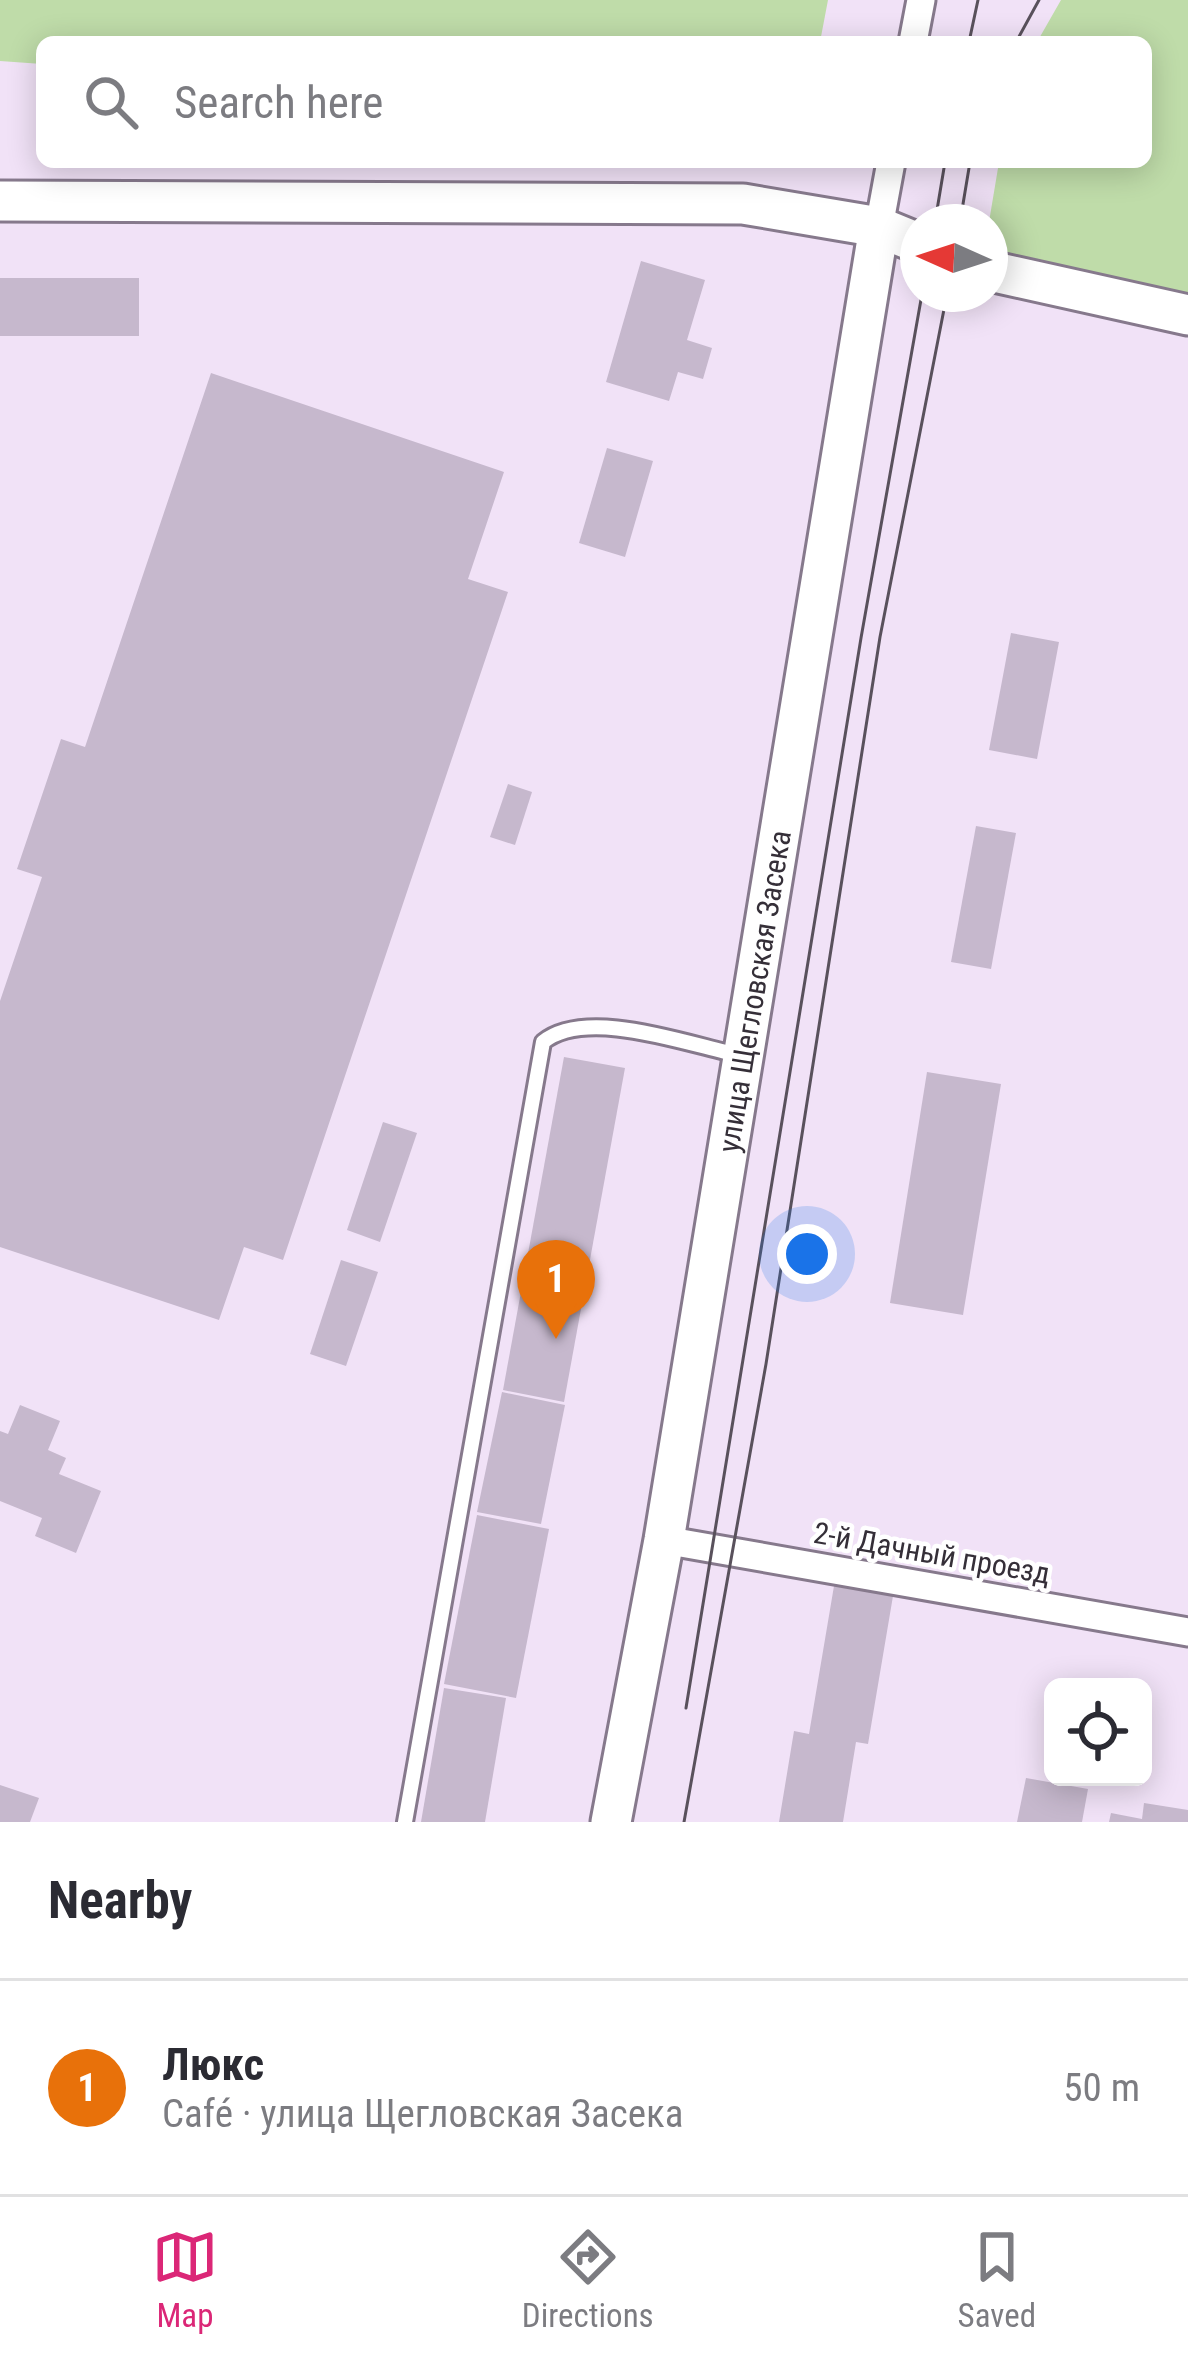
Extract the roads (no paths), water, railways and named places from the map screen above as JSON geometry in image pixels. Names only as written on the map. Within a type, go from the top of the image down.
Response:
[{"type":"street","points":[[914,36],[921,0]]},
{"type":"street","name":"улица Щегловская Засека","points":[[611,1822],[664,1540],[890,168]]},
{"type":"street","points":[[0,201],[742,205],[879,227],[900,236]]},
{"type":"street","points":[[1008,275],[1188,315]]},
{"type":"street","name":"2-й Дачный проезд","points":[[664,1540],[1188,1631]]},
{"type":"lane","points":[[405,1822],[543,1042],[556,1031],[584,1025],[743,1056]]},
{"type":"tram line","points":[[970,36],[978,0]]},
{"type":"tram line","points":[[1019,36],[1039,0]]},
{"type":"tram line","points":[[938,204],[944,168]]},
{"type":"tram line","points":[[963,204],[969,168]]},
{"type":"tram line","points":[[686,1708],[919,312]]},
{"type":"tram line","points":[[684,1822],[766,1364],[880,637],[943,312]]},
{"type":"place","name":"Люкс","points":[[556,1339]]}]
